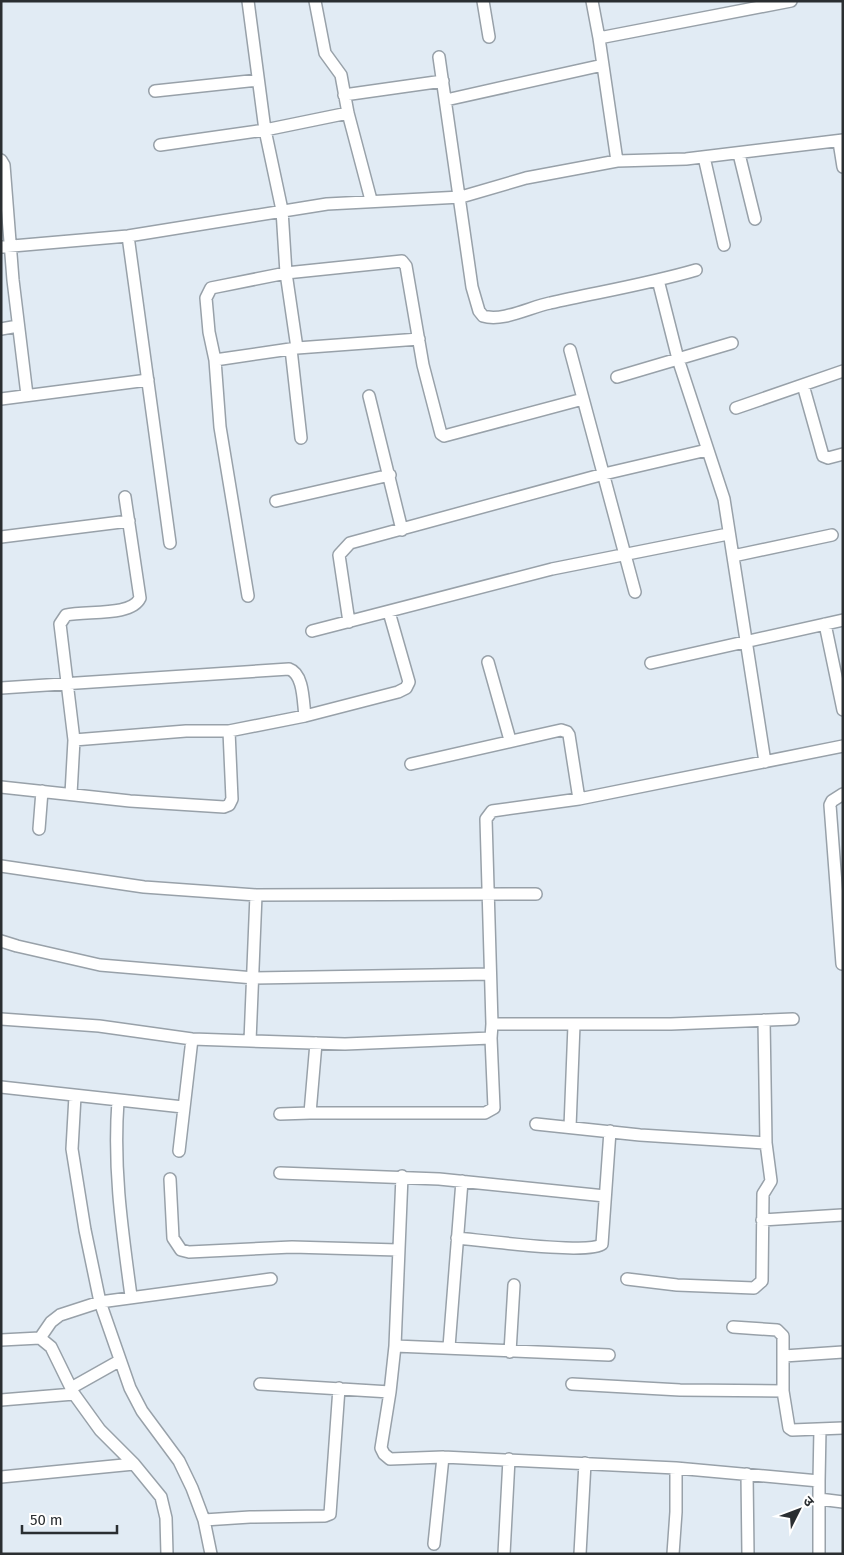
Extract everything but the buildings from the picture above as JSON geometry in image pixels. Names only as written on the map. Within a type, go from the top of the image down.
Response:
[{"type":"street","points":[[248,1],[265,130],[282,210],[300,438]]},
{"type":"street","points":[[315,1],[325,53],[341,75],[348,113],[371,200]]},
{"type":"street","points":[[483,1],[489,37]]},
{"type":"street","points":[[592,1],[617,161]]},
{"type":"street","points":[[599,38],[791,1]]},
{"type":"street","points":[[440,57],[461,197],[472,287],[479,311],[483,316],[499,317],[549,303],[696,270]]},
{"type":"street","points":[[446,100],[603,65]]},
{"type":"street","points":[[155,91],[258,80]]},
{"type":"street","points":[[344,96],[443,81]]},
{"type":"street","points":[[160,145],[265,130],[348,113]]},
{"type":"street","points":[[6,247],[128,236],[282,210],[371,200],[461,197],[526,178],[617,161],[739,154],[841,141],[843,168]]},
{"type":"street","points":[[739,154],[755,219]]},
{"type":"street","points":[[704,157],[724,245]]},
{"type":"street","points":[[1,160],[4,165],[6,247],[27,395]]},
{"type":"street","points":[[128,236],[170,543]]},
{"type":"street","points":[[248,596],[220,426],[215,360],[209,332],[207,293],[216,286],[286,274],[402,261],[406,266],[438,428],[444,436],[583,399]]},
{"type":"street","points":[[658,280],[678,359],[722,491],[765,762]]},
{"type":"street","points":[[1,329],[18,326]]},
{"type":"street","points":[[215,360],[294,349],[419,339]]},
{"type":"street","points":[[617,377],[732,343]]},
{"type":"street","points":[[570,350],[636,592]]},
{"type":"street","points":[[736,408],[843,371]]},
{"type":"street","points":[[1,399],[148,380]]},
{"type":"street","points":[[803,385],[821,454],[828,458],[843,454]]},
{"type":"street","points":[[370,396],[402,530]]},
{"type":"street","points":[[349,622],[339,556],[350,543],[604,474],[708,450]]},
{"type":"street","points":[[276,501],[390,475]]},
{"type":"street","points":[[71,794],[74,740],[60,624],[62,619],[73,613],[127,610],[138,603],[140,598],[126,497]]},
{"type":"street","points":[[1,537],[129,521]]},
{"type":"street","points":[[312,630],[389,612],[536,573],[728,534]]},
{"type":"street","points":[[733,556],[832,535]]},
{"type":"street","points":[[74,740],[228,731],[305,716],[406,688],[409,682],[389,612]]},
{"type":"street","points":[[651,663],[843,620]]},
{"type":"street","points":[[825,624],[843,710]]},
{"type":"street","points":[[488,662],[510,740]]},
{"type":"street","points":[[1,688],[289,669],[294,671],[300,680],[305,716]]},
{"type":"street","points":[[411,764],[510,740],[561,730],[567,732],[579,799]]},
{"type":"street","points":[[1,787],[224,807],[229,805],[232,799],[228,731]]},
{"type":"street","points":[[280,1114],[490,1112],[494,1108],[486,819],[488,815],[500,809],[579,799],[843,746]]},
{"type":"street","points":[[39,829],[42,791]]},
{"type":"street","points":[[842,964],[830,805],[832,801],[843,794]]},
{"type":"street","points":[[1,866],[144,887],[256,895],[536,894]]},
{"type":"street","points":[[250,1041],[256,895]]},
{"type":"street","points":[[1,941],[100,965],[254,978],[490,974]]},
{"type":"street","points":[[1,1019],[99,1026],[192,1039],[316,1043],[491,1038]]},
{"type":"street","points":[[492,1024],[671,1024],[793,1019]]},
{"type":"street","points":[[627,1279],[677,1285],[754,1288],[762,1281],[763,1192],[771,1181],[766,1143],[764,1020]]},
{"type":"street","points":[[570,1127],[574,1025]]},
{"type":"street","points":[[179,1151],[192,1039]]},
{"type":"street","points":[[310,1113],[316,1043]]},
{"type":"street","points":[[1,1087],[184,1107]]},
{"type":"street","points":[[75,1096],[72,1149],[85,1230],[100,1302],[130,1388],[142,1410],[179,1461],[204,1520],[211,1554]]},
{"type":"street","points":[[118,1101],[116,1133],[118,1198],[131,1296]]},
{"type":"street","points":[[536,1124],[766,1143]]},
{"type":"street","points":[[458,1238],[569,1248],[600,1246],[602,1244],[610,1131]]},
{"type":"street","points":[[280,1173],[402,1176],[462,1180],[605,1196]]},
{"type":"street","points":[[402,1176],[395,1346],[381,1448],[390,1459],[443,1457],[508,1459],[676,1468],[819,1481]]},
{"type":"street","points":[[170,1180],[173,1238],[181,1250],[189,1252],[292,1247],[398,1250]]},
{"type":"street","points":[[449,1347],[462,1180]]},
{"type":"street","points":[[762,1220],[842,1215],[843,1220]]},
{"type":"street","points":[[40,1338],[60,1315],[100,1302],[131,1296],[271,1279]]},
{"type":"street","points":[[510,1352],[514,1285]]},
{"type":"street","points":[[733,1327],[777,1330],[783,1336],[783,1391],[789,1428],[792,1430],[843,1428]]},
{"type":"street","points":[[1,1340],[40,1338],[51,1347],[73,1391],[100,1430],[134,1464],[160,1497],[166,1518],[167,1554]]},
{"type":"street","points":[[395,1346],[609,1355]]},
{"type":"street","points":[[784,1356],[843,1352]]},
{"type":"street","points":[[1,1400],[73,1391],[119,1361]]},
{"type":"street","points":[[260,1384],[390,1392]]},
{"type":"street","points":[[572,1384],[680,1390],[783,1391]]},
{"type":"street","points":[[204,1520],[325,1516],[330,1514],[339,1388]]},
{"type":"street","points":[[819,1554],[820,1428]]},
{"type":"street","points":[[434,1544],[443,1457]]},
{"type":"street","points":[[504,1554],[508,1459]]},
{"type":"street","points":[[580,1554],[585,1463]]},
{"type":"street","points":[[1,1477],[134,1464]]},
{"type":"street","points":[[673,1554],[676,1512],[676,1468]]},
{"type":"street","points":[[747,1474],[748,1554]]},
{"type":"street","points":[[819,1500],[843,1502]]}]
